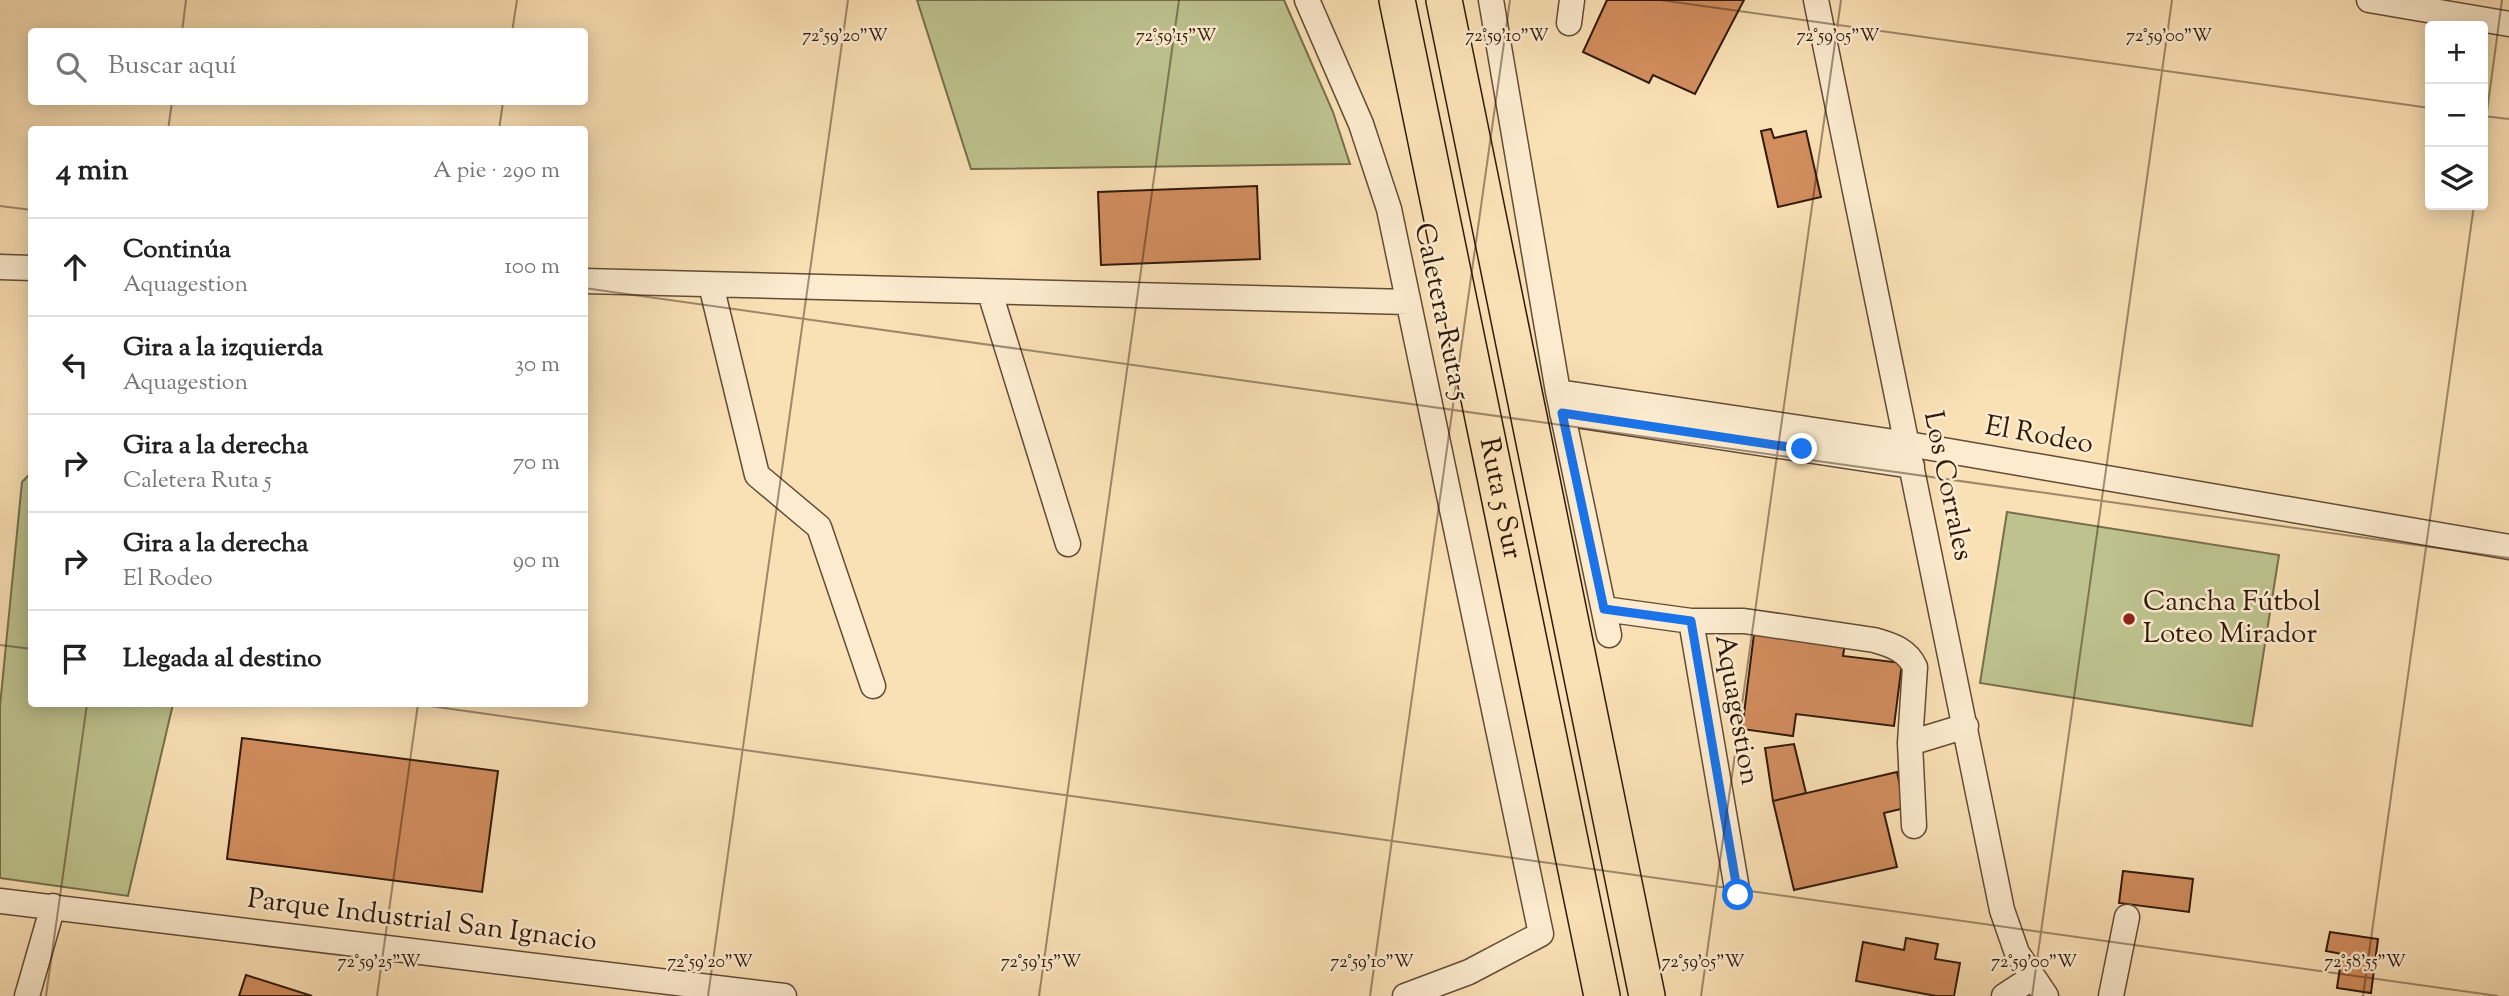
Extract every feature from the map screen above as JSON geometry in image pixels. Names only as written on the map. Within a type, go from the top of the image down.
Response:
[{"type":"highway","name":"Ruta 5 Sur","points":[[1397,0],[1602,996]]},
{"type":"highway","name":"Ruta 5 Sur","points":[[1444,0],[1647,996]]},
{"type":"street","name":"Caletera Ruta 5","points":[[1307,0],[1376,166],[1389,209],[1541,934],[1469,972],[1405,996]]},
{"type":"street","points":[[1491,0],[1560,402],[1609,635]]},
{"type":"street","name":"Los Corrales","points":[[1816,0],[2006,925],[2017,953],[2039,987]]},
{"type":"street","points":[[2369,0],[2509,24]]},
{"type":"street","points":[[0,267],[28,268]]},
{"type":"street","points":[[588,281],[1408,302]]},
{"type":"street","points":[[711,285],[757,475],[818,527],[873,686]]},
{"type":"street","points":[[990,293],[1068,544]]},
{"type":"street","name":"El Rodeo","points":[[1560,402],[2509,547]]},
{"type":"street","name":"Aquagestion","points":[[1604,609],[1691,621],[1738,895]]},
{"type":"street","points":[[1691,621],[1744,621],[1874,639],[1893,645],[1910,657],[1915,667],[1910,743],[1914,826]]},
{"type":"street","points":[[1910,743],[1966,726]]},
{"type":"street","name":"Parque Industrial San Ignacio","points":[[0,901],[784,996]]},
{"type":"street","points":[[27,996],[53,906]]},
{"type":"street","points":[[2111,996],[2127,917]]},
{"type":"street","points":[[2004,996],[2039,987]]},
{"type":"green space","points":[[917,0],[1284,0],[1333,112],[1350,164],[971,169]]},
{"type":"green space","points":[[28,476],[28,707],[172,707],[128,896],[0,878],[0,706],[22,482]]},
{"type":"green space","name":"Cancha Fútbol Loteo Mirador","points":[[2007,512],[2279,555],[2252,726],[1980,683]]},
{"type":"building","points":[[1607,0],[1744,0],[1695,94],[1653,75],[1649,83],[1583,52]]},
{"type":"building","points":[[1771,129],[1774,138],[1806,131],[1821,197],[1778,207],[1761,131]]},
{"type":"building","points":[[1257,186],[1260,259],[1101,265],[1098,192]]},
{"type":"building","points":[[1755,626],[1846,637],[1843,656],[1902,663],[1894,726],[1796,714],[1793,736],[1742,729]]},
{"type":"building","points":[[242,738],[498,771],[482,892],[227,859]]},
{"type":"building","points":[[1794,744],[1806,793],[1773,801],[1765,748]]},
{"type":"building","points":[[1897,772],[1905,808],[1884,813],[1897,867],[1794,890],[1773,801]]},
{"type":"building","points":[[2123,871],[2193,879],[2189,912],[2119,903]]},
{"type":"building","points":[[2330,932],[2378,939],[2371,993],[2337,988],[2342,954],[2326,951]]},
{"type":"building","points":[[1906,938],[1938,944],[1935,959],[1960,963],[1954,996],[1936,996],[1856,981],[1863,942],[1904,950]]},
{"type":"building","points":[[246,975],[312,996],[239,996]]},
{"type":"place","name":"Cancha Fútbol Loteo Mirador","points":[[2129,619]]},
{"type":"route","points":[[1738,895],[1691,621],[1604,609],[1562,413],[1802,449]]}]
